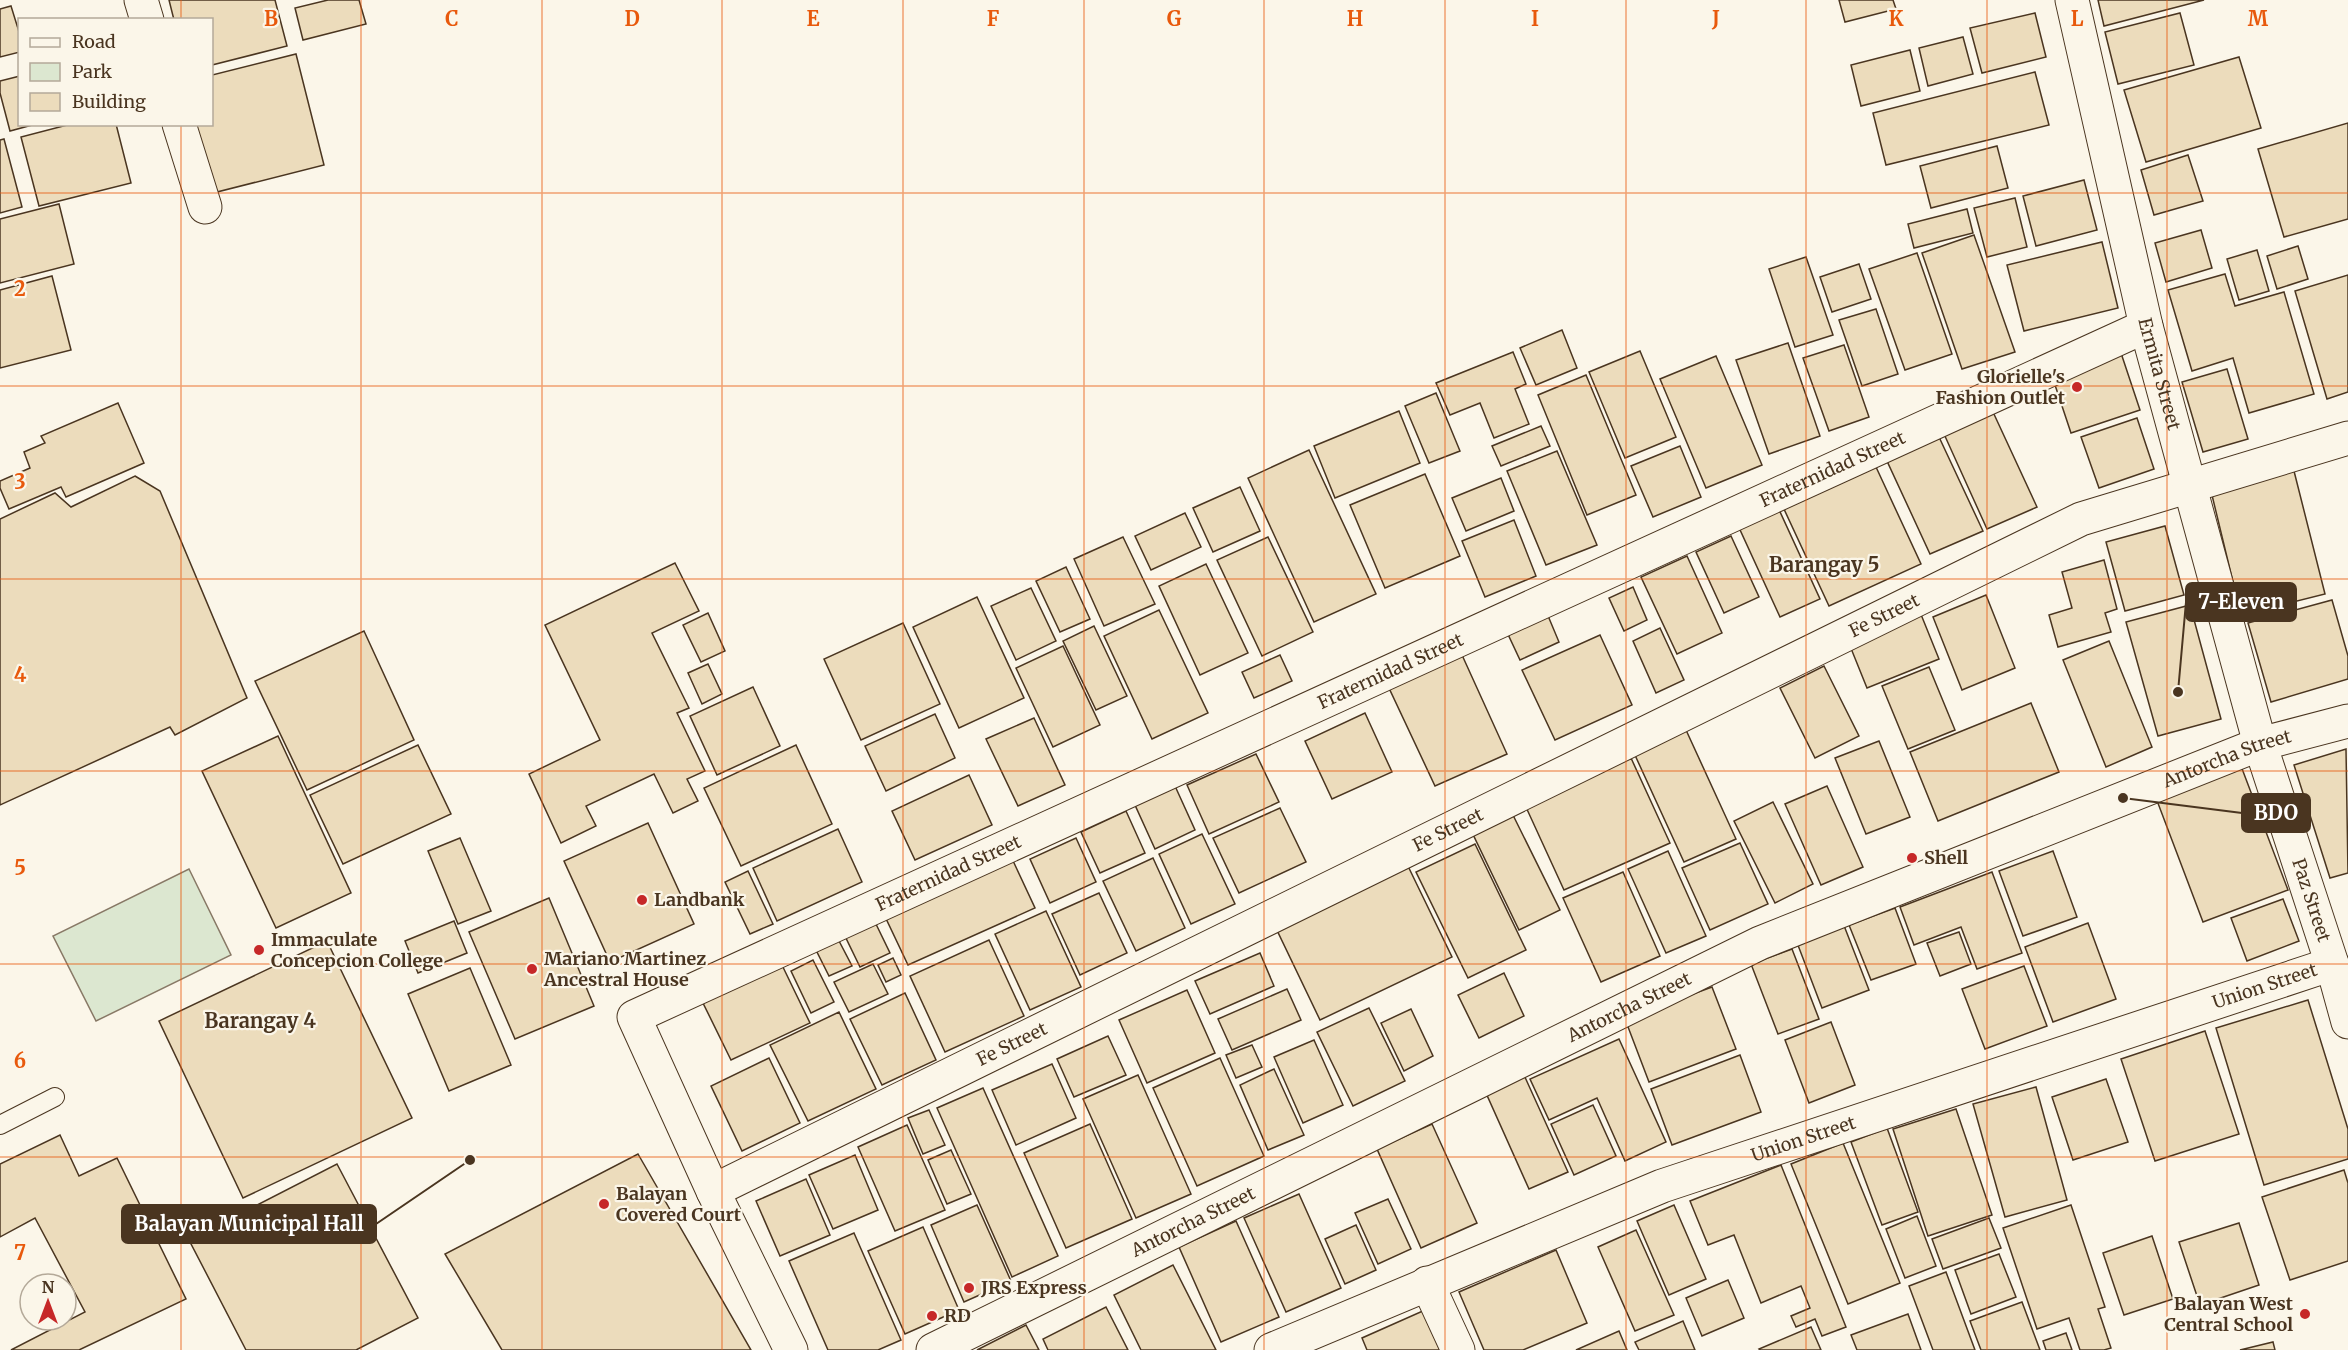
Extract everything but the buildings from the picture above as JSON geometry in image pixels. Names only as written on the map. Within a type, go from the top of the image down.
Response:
[{"type":"street","points":[[141,0],[146,18]]},
{"type":"street","name":"Ermita Street","points":[[2072,0],[2146,326],[2260,744]]},
{"type":"street","points":[[180,126],[205,207]]},
{"type":"street","name":"Fraternidad Street","points":[[713,1191],[634,1017],[2146,326]]},
{"type":"street","name":"Fe Street","points":[[713,1191],[2081,519],[2348,438]]},
{"type":"street","name":"Antorcha Street","points":[[933,1350],[1760,943],[2260,744],[2348,721]]},
{"type":"street","name":"Paz Street","points":[[2260,744],[2340,962],[2348,1022]]},
{"type":"street","name":"Union Street","points":[[1271,1350],[1662,1186],[2340,962]]},
{"type":"street","points":[[713,1191],[791,1350]]},
{"type":"street","points":[[1427,1284],[1458,1350]]},
{"type":"lane","points":[[0,1125],[55,1097]]},
{"type":"green space","points":[[189,869],[231,955],[96,1021],[53,936]]},
{"type":"place","name":"Glorielle's Fashion Outlet","points":[[2077,387]]},
{"type":"place","name":"7-Eleven","points":[[2178,692]]},
{"type":"place","name":"BDO","points":[[2123,798]]},
{"type":"place","name":"Shell","points":[[1912,858]]},
{"type":"place","name":"Landbank","points":[[642,900]]},
{"type":"place","name":"Immaculate Concepcion College","points":[[259,950]]},
{"type":"place","name":"Mariano Martinez Ancestral House","points":[[532,969]]},
{"type":"place","name":"Balayan Municipal Hall","points":[[470,1160]]},
{"type":"place","name":"Balayan Covered Court","points":[[604,1204]]},
{"type":"place","name":"JRS Express","points":[[969,1288]]},
{"type":"place","name":"Balayan West Central School","points":[[2305,1314]]},
{"type":"place","name":"RD","points":[[932,1316]]},
{"type":"district","name":"Barangay 5","points":[[1824,565]]},
{"type":"district","name":"Barangay 4","points":[[260,1021]]}]
